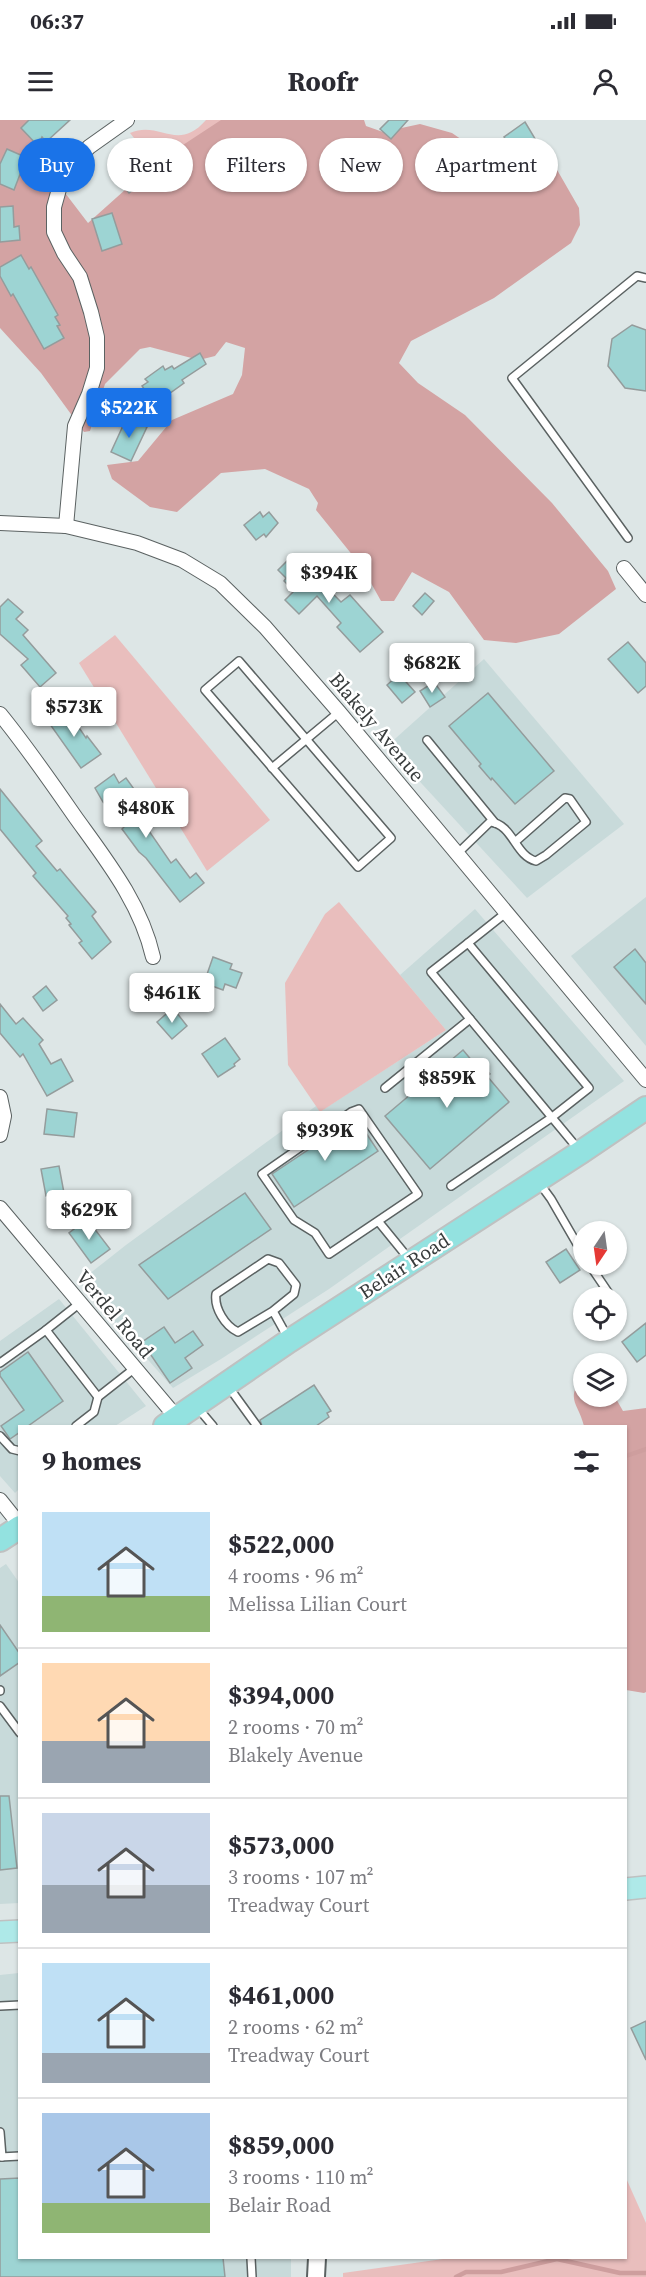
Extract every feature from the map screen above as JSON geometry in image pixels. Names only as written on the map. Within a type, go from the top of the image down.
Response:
[{"type":"highway","name":"Belair Road","points":[[171,1422],[289,1341],[646,1108]]},
{"type":"highway","points":[[0,1540],[18,1527]]},
{"type":"main road","points":[[627,1889],[646,1887]]},
{"type":"main road","points":[[0,1932],[18,1930]]},
{"type":"street","points":[[66,526],[75,426],[90,394],[98,368],[97,337],[80,277],[64,253],[54,232],[54,207],[61,182],[73,164],[89,147],[127,120]]},
{"type":"street","name":"Blakely Avenue","points":[[0,522],[66,526],[137,543],[182,560],[220,583],[265,627],[339,712],[646,1080]]},
{"type":"street","points":[[624,568],[646,595]]},
{"type":"street","points":[[0,714],[31,753],[130,895],[149,939],[153,957]]},
{"type":"street","points":[[0,1097],[4,1116],[0,1135]]},
{"type":"street","name":"Verdel Road","points":[[0,1208],[135,1368],[171,1422]]},
{"type":"street","points":[[0,1500],[18,1523]]},
{"type":"street","points":[[316,2277],[317,2259]]},
{"type":"lane","points":[[628,538],[512,378],[637,276],[646,280]]},
{"type":"lane","points":[[239,661],[391,838],[358,867],[272,768],[205,690],[239,661]]},
{"type":"lane","points":[[272,768],[339,712]]},
{"type":"lane","points":[[427,740],[495,823],[504,828],[528,859],[536,861],[546,855],[586,822],[570,799],[565,798],[515,842]]},
{"type":"lane","points":[[458,853],[490,822],[495,823]]},
{"type":"lane","points":[[507,912],[431,972],[581,1152]]},
{"type":"lane","points":[[451,1186],[551,1118],[590,1088],[468,943]]},
{"type":"lane","points":[[385,1088],[470,1019]]},
{"type":"lane","points":[[359,1109],[418,1194],[378,1221],[329,1254],[315,1233],[294,1220],[262,1174],[351,1112],[359,1109]]},
{"type":"lane","points":[[536,1179],[551,1199],[573,1237]]},
{"type":"lane","points":[[378,1221],[411,1261]]},
{"type":"lane","points":[[268,1259],[279,1263],[296,1285],[294,1294],[273,1311],[238,1332],[229,1328],[214,1304],[216,1294],[268,1259]]},
{"type":"lane","points":[[0,1363],[80,1303]]},
{"type":"lane","points":[[273,1311],[289,1341]]},
{"type":"lane","points":[[46,1330],[98,1397]]},
{"type":"lane","points":[[77,1425],[94,1412],[98,1397],[135,1368]]},
{"type":"lane","points":[[226,1384],[256,1425]]},
{"type":"lane","points":[[196,1405],[212,1425]]},
{"type":"lane","points":[[0,1436],[12,1449],[18,1450]]},
{"type":"lane","points":[[0,1706],[18,1730]]},
{"type":"lane","points":[[0,2006],[18,2005]]},
{"type":"lane","points":[[0,2132],[1,2157],[18,2156]]},
{"type":"lane","points":[[251,2259],[252,2277]]},
{"type":"shaded area","points":[[0,120],[43,120],[36,138],[18,138],[18,192],[64,192],[88,223],[123,192],[193,192],[193,138],[221,120],[364,120],[366,126],[383,132],[420,124],[452,133],[459,138],[415,138],[415,192],[558,192],[558,171],[579,208],[580,225],[571,243],[494,298],[411,341],[399,363],[418,383],[465,415],[552,503],[608,571],[616,589],[559,634],[516,643],[484,640],[449,592],[412,572],[394,601],[381,601],[362,567],[316,510],[318,503],[309,489],[265,469],[221,473],[177,512],[150,507],[112,479],[107,465],[138,461],[172,420],[233,394],[242,375],[245,348],[226,342],[215,356],[199,360],[150,347],[140,349],[105,384],[90,431],[84,432],[41,373],[0,328]]},
{"type":"shaded area","points":[[206,120],[252,120],[229,138],[205,138],[205,157],[193,167],[193,138],[134,138],[130,133],[150,130],[177,135],[196,130]]},
{"type":"shaded area","points":[[115,635],[270,820],[207,871],[79,663]]},
{"type":"shaded area","points":[[484,659],[624,824],[527,898],[387,746]]},
{"type":"shaded area","points":[[646,897],[646,1046],[571,956]]},
{"type":"shaded area","points":[[339,902],[446,1030],[320,1112],[288,1065],[285,983],[325,914]]},
{"type":"shaded area","points":[[475,909],[624,1081],[329,1289],[173,1388],[79,1282],[316,1106],[321,1111],[446,1030],[400,975]]},
{"type":"shaded area","points":[[59,1299],[146,1406],[117,1425],[18,1425],[18,1490],[15,1493],[0,1476],[0,1341]]},
{"type":"shaded area","points":[[576,1407],[621,1407],[623,1411],[646,1408],[646,1692],[644,1693],[627,1690],[627,1425],[584,1425]]},
{"type":"shaded area","points":[[6,1564],[18,1581],[18,1903],[0,1904],[0,1568]]},
{"type":"shaded area","points":[[18,1973],[18,2259],[291,2259],[291,2277],[0,2277],[0,1975]]},
{"type":"shaded area","points":[[627,2180],[646,2223],[646,2277],[343,2277],[343,2273],[443,2259],[627,2259]]},
{"type":"building","points":[[29,120],[70,120],[50,138],[30,138],[21,128]]},
{"type":"building","points":[[389,120],[408,120],[392,138],[380,129]]},
{"type":"building","points":[[525,122],[535,138],[505,138]]},
{"type":"building","points":[[7,149],[18,154],[18,180],[14,190],[0,184],[0,164]]},
{"type":"building","points":[[13,206],[14,227],[19,226],[20,240],[0,242],[0,207]]},
{"type":"building","points":[[112,213],[122,244],[102,251],[92,219]]},
{"type":"building","points":[[21,255],[29,269],[31,267],[58,315],[55,317],[60,325],[57,326],[64,338],[44,349],[13,294],[11,296],[0,276],[0,267]]},
{"type":"building","points":[[632,325],[646,330],[646,391],[625,388],[608,366],[612,339]]},
{"type":"building","points":[[200,353],[206,364],[182,380],[184,383],[155,404],[142,386],[148,382],[145,379],[163,366],[165,370],[172,366],[174,369]]},
{"type":"building","points":[[127,417],[147,427],[131,461],[111,452]]},
{"type":"building","points":[[260,512],[263,517],[269,512],[278,523],[266,537],[264,534],[256,540],[244,525]]},
{"type":"building","points":[[294,554],[341,602],[350,595],[383,632],[360,652],[337,627],[341,623],[317,596],[299,614],[285,600],[294,591],[284,581],[286,578],[278,570]]},
{"type":"building","points":[[425,593],[434,601],[422,615],[413,606]]},
{"type":"building","points":[[8,599],[23,612],[16,619],[28,630],[23,635],[56,673],[40,687],[21,665],[28,659],[0,634],[0,607]]},
{"type":"building","points":[[628,642],[646,663],[646,686],[638,693],[608,659]]},
{"type":"building","points":[[399,674],[415,692],[402,703],[387,685]]},
{"type":"building","points":[[434,682],[445,697],[430,707],[420,691]]},
{"type":"building","points":[[488,693],[554,771],[515,804],[479,766],[481,764],[449,726]]},
{"type":"building","points":[[65,707],[86,738],[87,736],[101,754],[81,768],[47,720]]},
{"type":"building","points":[[114,774],[119,783],[126,778],[134,789],[126,795],[129,802],[171,863],[176,859],[190,878],[196,873],[204,883],[180,902],[139,852],[122,829],[124,827],[109,805],[103,802],[95,788]]},
{"type":"building","points":[[0,789],[42,841],[36,846],[57,871],[60,869],[96,912],[92,916],[111,942],[92,959],[79,943],[82,941],[69,925],[71,924],[66,918],[68,916],[33,876],[36,873],[0,829]]},
{"type":"building","points":[[635,949],[646,963],[646,1004],[614,967]]},
{"type":"building","points":[[213,957],[232,964],[230,969],[242,973],[236,988],[225,984],[223,990],[204,983]]},
{"type":"building","points":[[46,986],[57,1000],[43,1011],[33,997]]},
{"type":"building","points":[[0,1004],[16,1024],[23,1018],[43,1040],[39,1044],[51,1064],[61,1059],[73,1081],[47,1096],[23,1054],[20,1057],[0,1033]]},
{"type":"building","points":[[173,1008],[187,1026],[172,1039],[157,1022]]},
{"type":"building","points":[[225,1038],[240,1059],[234,1064],[235,1066],[218,1077],[202,1054]]},
{"type":"building","points":[[463,1050],[478,1068],[481,1065],[490,1074],[487,1076],[509,1102],[430,1169],[385,1116]]},
{"type":"building","points":[[47,1109],[77,1113],[74,1137],[44,1134]]},
{"type":"building","points":[[356,1118],[378,1151],[294,1207],[272,1174]]},
{"type":"building","points":[[59,1166],[64,1193],[46,1196],[41,1169]]},
{"type":"building","points":[[245,1193],[271,1229],[168,1299],[139,1265]]},
{"type":"building","points":[[87,1219],[110,1249],[91,1263],[69,1233]]},
{"type":"building","points":[[566,1249],[573,1260],[573,1275],[560,1283],[546,1262]]},
{"type":"building","points":[[646,1323],[646,1355],[637,1362],[622,1342],[627,1341],[627,1338]]},
{"type":"building","points":[[164,1327],[175,1343],[193,1331],[203,1345],[185,1358],[192,1368],[170,1383],[142,1342]]},
{"type":"building","points":[[28,1352],[63,1401],[29,1425],[18,1425],[18,1433],[10,1439],[1,1426],[24,1410],[0,1376],[0,1372]]},
{"type":"building","points":[[314,1385],[331,1411],[327,1413],[329,1417],[317,1425],[262,1425],[260,1420]]},
{"type":"building","points":[[0,1625],[18,1651],[18,1663],[0,1676]]},
{"type":"building","points":[[0,1796],[9,1796],[17,1868],[0,1870]]},
{"type":"building","points":[[646,2021],[646,2060],[631,2028]]},
{"type":"building","points":[[18,2178],[18,2259],[223,2259],[225,2277],[0,2277],[0,2179]]},
{"type":"waterway","points":[[627,1456],[646,1449]]},
{"type":"waterway","points":[[456,2277],[466,2272],[501,2272],[557,2259],[620,2273],[646,2273]]}]
